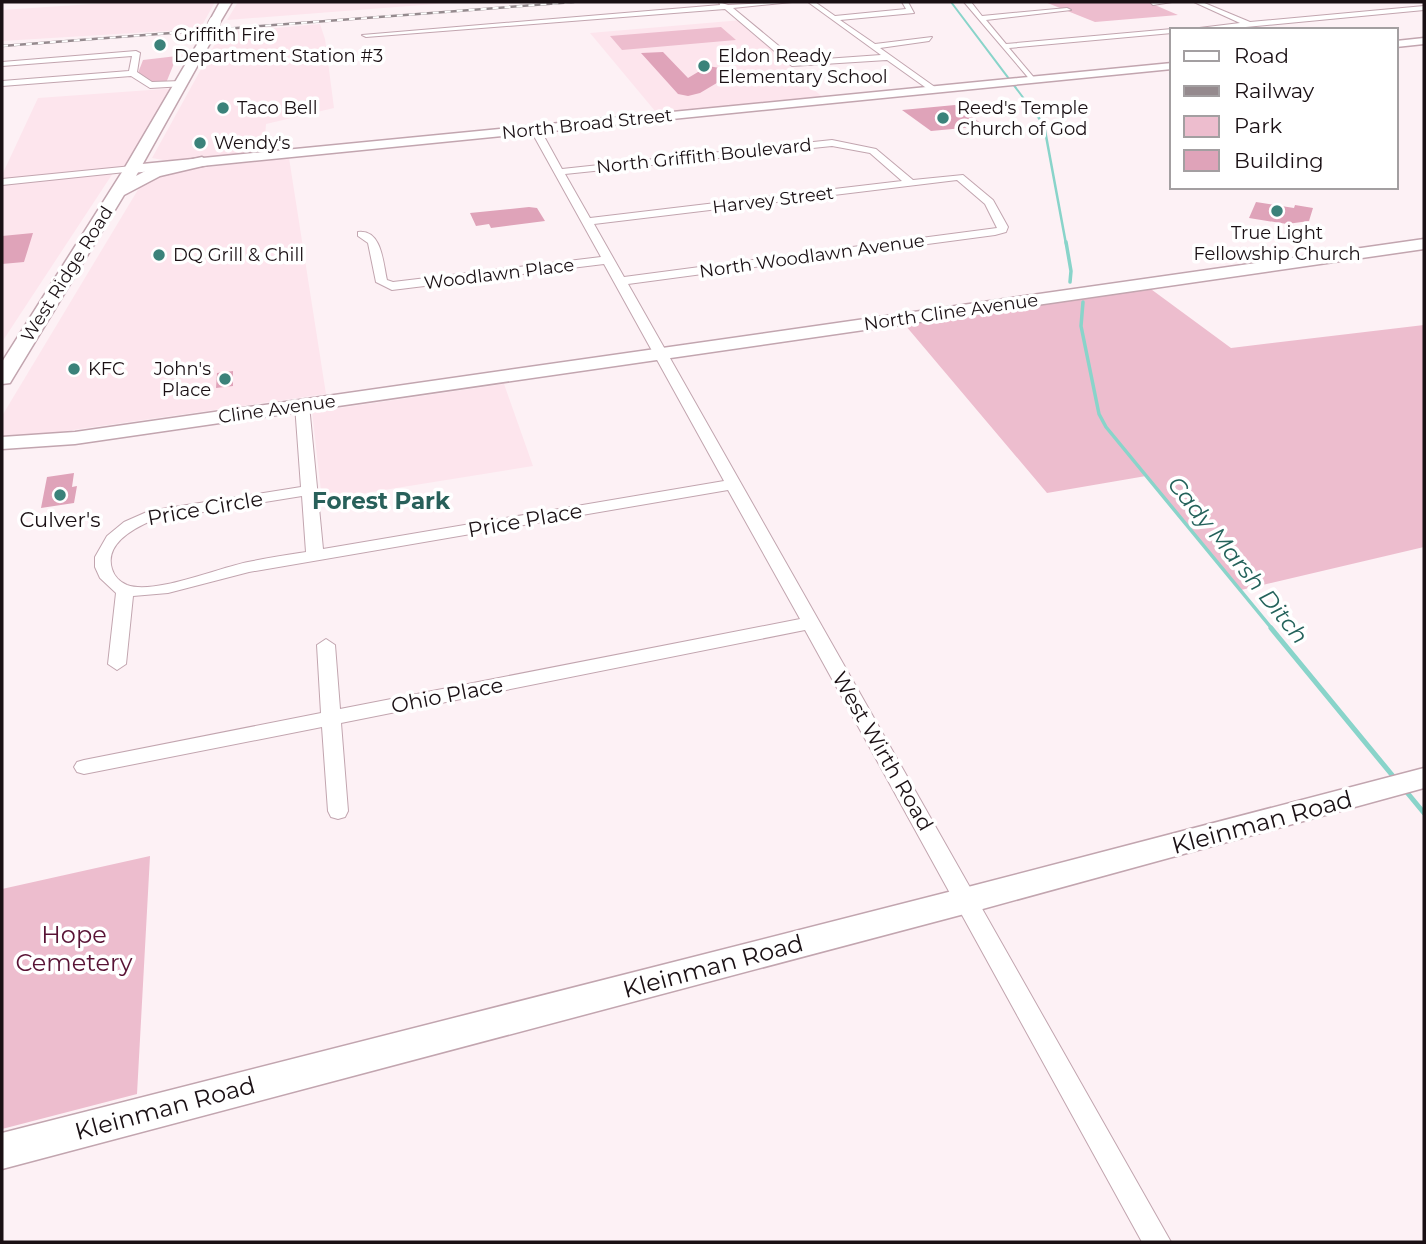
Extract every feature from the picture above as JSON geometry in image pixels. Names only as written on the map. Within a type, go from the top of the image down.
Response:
[{"type":"main road","name":"West Ridge Road","points":[[2,379],[132,169],[226,2]]},
{"type":"main road","points":[[117,193],[155,172],[202,162]]},
{"type":"street","points":[[366,35],[532,26],[723,4],[789,2]]},
{"type":"street","points":[[811,2],[935,90]]},
{"type":"street","points":[[833,18],[911,11],[905,2]]},
{"type":"street","points":[[967,2],[1004,46],[1027,80]]},
{"type":"street","points":[[1153,3],[1169,2]]},
{"type":"street","points":[[1197,2],[1259,28]]},
{"type":"street","points":[[723,4],[795,64],[889,57]]},
{"type":"street","points":[[1208,28],[1424,8]]},
{"type":"street","points":[[980,18],[1067,10]]},
{"type":"street","points":[[1004,46],[1170,31]]},
{"type":"street","points":[[874,46],[929,39]]},
{"type":"street","points":[[1398,44],[1424,41]]},
{"type":"street","points":[[2,64],[136,53],[133,73]]},
{"type":"street","name":"North Broad Street","points":[[2,181],[1170,66]]},
{"type":"street","points":[[2,84],[133,73],[146,84],[182,84]]},
{"type":"street","name":"West Wirth Road","points":[[535,130],[1157,1242]]},
{"type":"street","name":"North Griffith Boulevard","points":[[560,172],[815,144],[848,145],[878,155],[911,183]]},
{"type":"street","name":"Harvey Street","points":[[586,222],[959,177],[989,202],[1003,226],[1002,230]]},
{"type":"street","name":"North Woodlawn Avenue","points":[[621,281],[1002,230]]},
{"type":"street","name":"Woodlawn Place","points":[[362,234],[373,242],[382,282],[389,286],[608,260]]},
{"type":"street","name":"North Cline Avenue","points":[[478,379],[1424,244]]},
{"type":"street","name":"Cline Avenue","points":[[2,443],[75,438],[478,379]]},
{"type":"street","points":[[117,664],[125,590],[139,591],[196,582],[247,568],[315,556],[302,405]]},
{"type":"street","name":"Cline Avenue","points":[[2,455],[34,450],[75,438]]},
{"type":"street","name":"Price Place","points":[[315,556],[735,484]]},
{"type":"street","name":"Price Circle","points":[[125,590],[112,583],[105,573],[102,561],[111,540],[133,522],[149,516],[310,490]]},
{"type":"street","name":"Ohio Place","points":[[84,767],[810,623]]},
{"type":"street","points":[[326,645],[338,811]]},
{"type":"street","name":"Kleinman Road","points":[[2,1150],[968,900],[1407,783]]},
{"type":"shaded area","points":[[121,2],[215,2],[200,29],[2,41],[2,10]]},
{"type":"shaded area","points":[[238,2],[461,2],[227,20]]},
{"type":"shaded area","name":"Eldon Ready Elementary School","points":[[742,20],[791,62],[791,70],[826,100],[660,117],[590,33]]},
{"type":"shaded area","points":[[320,24],[325,39],[334,108],[266,124],[264,152],[169,161],[152,158],[221,33]]},
{"type":"shaded area","points":[[178,88],[130,168],[115,170],[2,342],[2,175],[38,98]]},
{"type":"shaded area","points":[[289,158],[326,394],[2,440],[2,416],[142,183],[157,176],[199,168]]},
{"type":"shaded area","points":[[504,384],[533,466],[322,500],[312,412]]},
{"type":"green space","points":[[1045,2],[1148,2],[1178,15],[1095,22]]},
{"type":"green space","points":[[721,27],[736,40],[622,50],[610,36]]},
{"type":"green space","points":[[177,56],[166,83],[152,83],[138,73],[143,60]]},
{"type":"green space","points":[[1144,284],[1231,348],[1424,325],[1424,547],[1241,590],[1146,476],[1047,493],[900,319]]},
{"type":"green space","name":"Hope Cemetery","points":[[150,856],[137,1094],[2,1129],[2,889]]},
{"type":"building","name":"Eldon Ready Elementary School","points":[[663,52],[688,78],[708,66],[737,71],[700,93],[688,96],[678,94],[641,53]]},
{"type":"building","name":"Reed's Temple Church of God","points":[[955,105],[985,126],[931,131],[902,110]]},
{"type":"building","name":"True Light Fellowship Church","points":[[1256,202],[1313,208],[1309,221],[1287,224],[1249,218]]},
{"type":"building","points":[[537,208],[545,221],[491,228],[489,224],[476,226],[470,213]]},
{"type":"building","points":[[33,233],[24,262],[2,264],[2,236]]},
{"type":"building","name":"John's Place","points":[[233,371],[233,386],[216,388],[217,373]]},
{"type":"building","name":"Culver's","points":[[74,473],[72,487],[77,486],[74,503],[41,508],[47,477]]},
{"type":"waterway","name":"Cady Marsh Ditch","points":[[951,2],[1031,108]]},
{"type":"waterway","name":"Cady Marsh Ditch","points":[[1030,106],[1044,125],[1066,244]]},
{"type":"waterway","name":"Cady Marsh Ditch","points":[[1066,242],[1070,282]]},
{"type":"waterway","name":"Cady Marsh Ditch","points":[[1083,302],[1081,326],[1099,414],[1106,427],[1273,630]]},
{"type":"waterway","name":"Cady Marsh Ditch","points":[[1271,628],[1397,781]]},
{"type":"waterway","name":"Cady Marsh Ditch","points":[[1405,790],[1424,813]]},
{"type":"railway","points":[[2,46],[574,2]]},
{"type":"place","name":"Griffith Fire Department Station #3","points":[[160,45]]},
{"type":"place","name":"Eldon Ready Elementary School","points":[[704,66]]},
{"type":"place","name":"Taco Bell","points":[[223,108]]},
{"type":"place","name":"Reed's Temple Church of God","points":[[943,118]]},
{"type":"place","name":"Wendy's","points":[[200,143]]},
{"type":"place","name":"True Light Fellowship Church","points":[[1277,211]]},
{"type":"place","name":"DQ Grill & Chill","points":[[159,255]]},
{"type":"place","name":"KFC","points":[[74,369]]},
{"type":"place","name":"John's Place","points":[[225,379]]},
{"type":"place","name":"Culver's","points":[[60,495]]},
{"type":"district","name":"Forest Park","points":[[381,501]]}]
